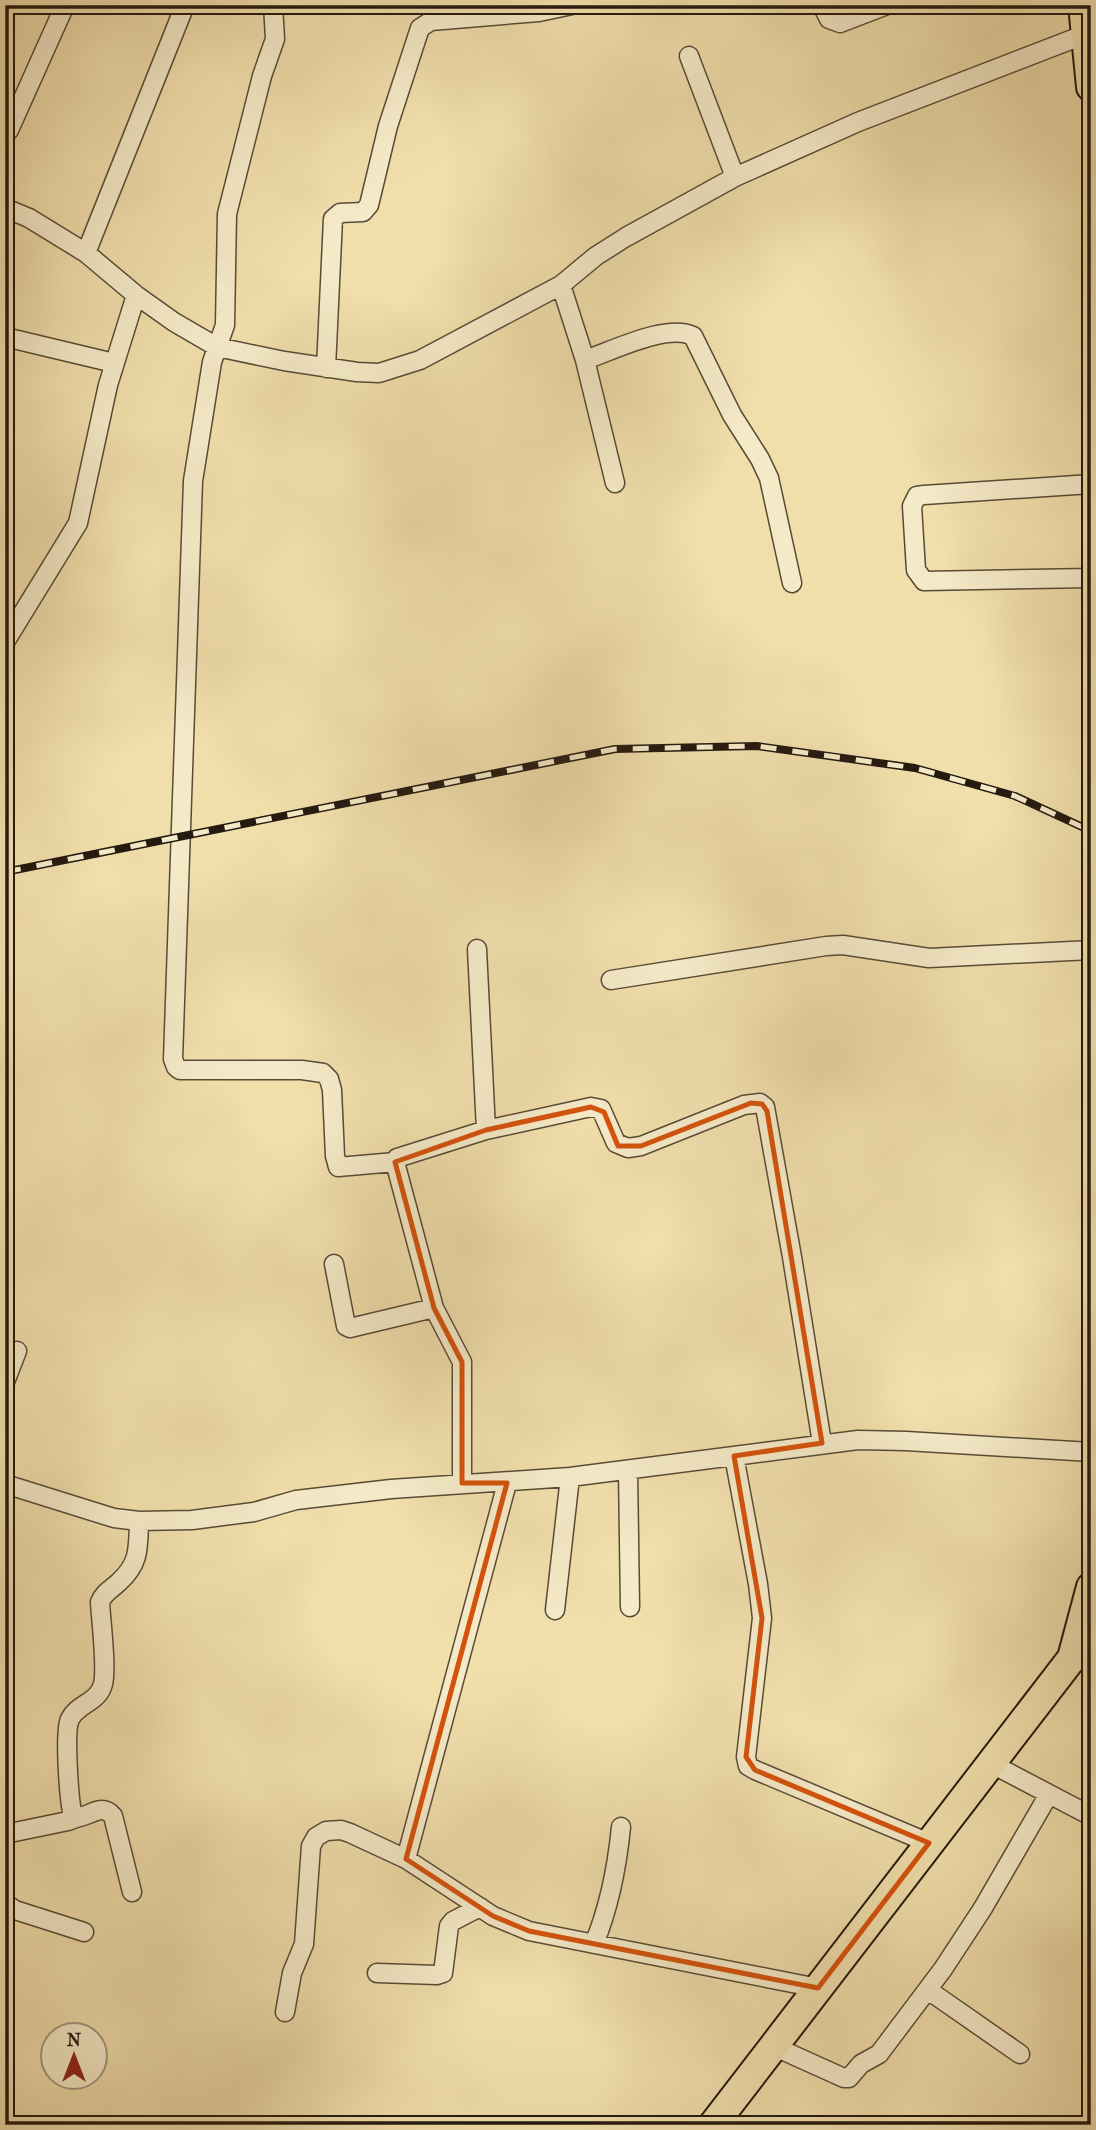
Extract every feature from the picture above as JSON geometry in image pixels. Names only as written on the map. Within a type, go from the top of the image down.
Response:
[{"type":"main road","points":[[1083,5],[1090,71]]},
{"type":"main road","points":[[713,2125],[1072,1658],[1091,1587]]},
{"type":"street","points":[[5,133],[9,130],[65,5]]},
{"type":"street","points":[[86,253],[185,5]]},
{"type":"street","points":[[273,5],[275,39],[262,76],[227,214],[225,325],[212,362],[194,481],[174,1063],[180,1070],[302,1070],[323,1073],[329,1079],[332,1090],[335,1156],[338,1167],[395,1162],[397,1158],[486,1130],[571,1110],[598,1107],[604,1112],[616,1143],[635,1148],[744,1105],[763,1105],[767,1111],[822,1443]]},
{"type":"street","points":[[326,368],[333,219],[340,213],[363,212],[369,205],[387,126],[419,28],[431,21],[514,10],[539,12],[572,5]]},
{"type":"street","points":[[822,5],[829,19],[840,23],[887,5]]},
{"type":"street","points":[[5,208],[29,218],[86,253],[136,295],[217,346],[326,368],[371,373],[400,368],[420,360],[561,285],[596,256],[626,237],[735,177],[858,122],[1086,34]]},
{"type":"street","points":[[689,56],[735,177]]},
{"type":"street","points":[[561,285],[585,360],[615,483]]},
{"type":"street","points":[[5,642],[78,523],[114,363],[136,295]]},
{"type":"street","points":[[585,360],[658,335],[674,332],[693,337],[732,415],[769,478],[792,583]]},
{"type":"street","points":[[5,337],[114,363]]},
{"type":"street","points":[[1091,484],[924,495],[916,496],[912,506],[916,570],[924,581],[1091,578]]},
{"type":"street","points":[[611,980],[826,946],[843,945],[929,958],[1091,950]]},
{"type":"street","points":[[477,949],[486,1130]]},
{"type":"street","points":[[395,1162],[434,1308],[462,1362],[462,1483]]},
{"type":"street","points":[[334,1264],[344,1322],[350,1328],[434,1308]]},
{"type":"street","points":[[5,1382],[18,1352]]},
{"type":"street","points":[[5,1484],[114,1518],[139,1521],[191,1520],[254,1512],[296,1500],[462,1483],[507,1483],[570,1477],[822,1443],[893,1440],[1091,1452]]},
{"type":"street","points":[[734,1456],[762,1618],[747,1745],[748,1766],[929,1843]]},
{"type":"street","points":[[628,1470],[630,1607]]},
{"type":"street","points":[[555,1610],[570,1477]]},
{"type":"street","points":[[406,1859],[507,1483]]},
{"type":"street","points":[[79,1816],[72,1812],[71,1803],[68,1734],[70,1719],[99,1693],[103,1684],[100,1602],[102,1596],[131,1570],[136,1562],[139,1521]]},
{"type":"street","points":[[990,1763],[1091,1816]]},
{"type":"street","points":[[773,2046],[831,2074],[849,2078],[861,2064],[880,2054],[928,1990],[983,1908],[1049,1794]]},
{"type":"street","points":[[5,1834],[68,1821],[99,1810],[110,1812],[132,1892]]},
{"type":"street","points":[[594,1944],[607,1912],[621,1827]]},
{"type":"street","points":[[285,2012],[292,1973],[304,1944],[311,1846],[316,1837],[326,1831],[341,1830],[406,1859],[493,1916],[529,1931],[818,1988]]},
{"type":"street","points":[[5,1903],[15,1910],[84,1932]]},
{"type":"street","points":[[377,1973],[443,1973],[449,1926],[453,1921],[480,1907]]},
{"type":"street","points":[[928,1990],[1020,2054]]},
{"type":"highlighted area","points":[[751,1103],[762,1104],[767,1111],[822,1443],[734,1456],[762,1618],[746,1757],[755,1770],[929,1843],[818,1988],[529,1931],[493,1916],[406,1859],[507,1483],[462,1483],[462,1362],[434,1308],[395,1162],[486,1130],[591,1107],[604,1112],[618,1146],[641,1146]]},
{"type":"railway","points":[[5,872],[615,749],[757,746],[915,768],[1015,796],[1091,831]]}]
